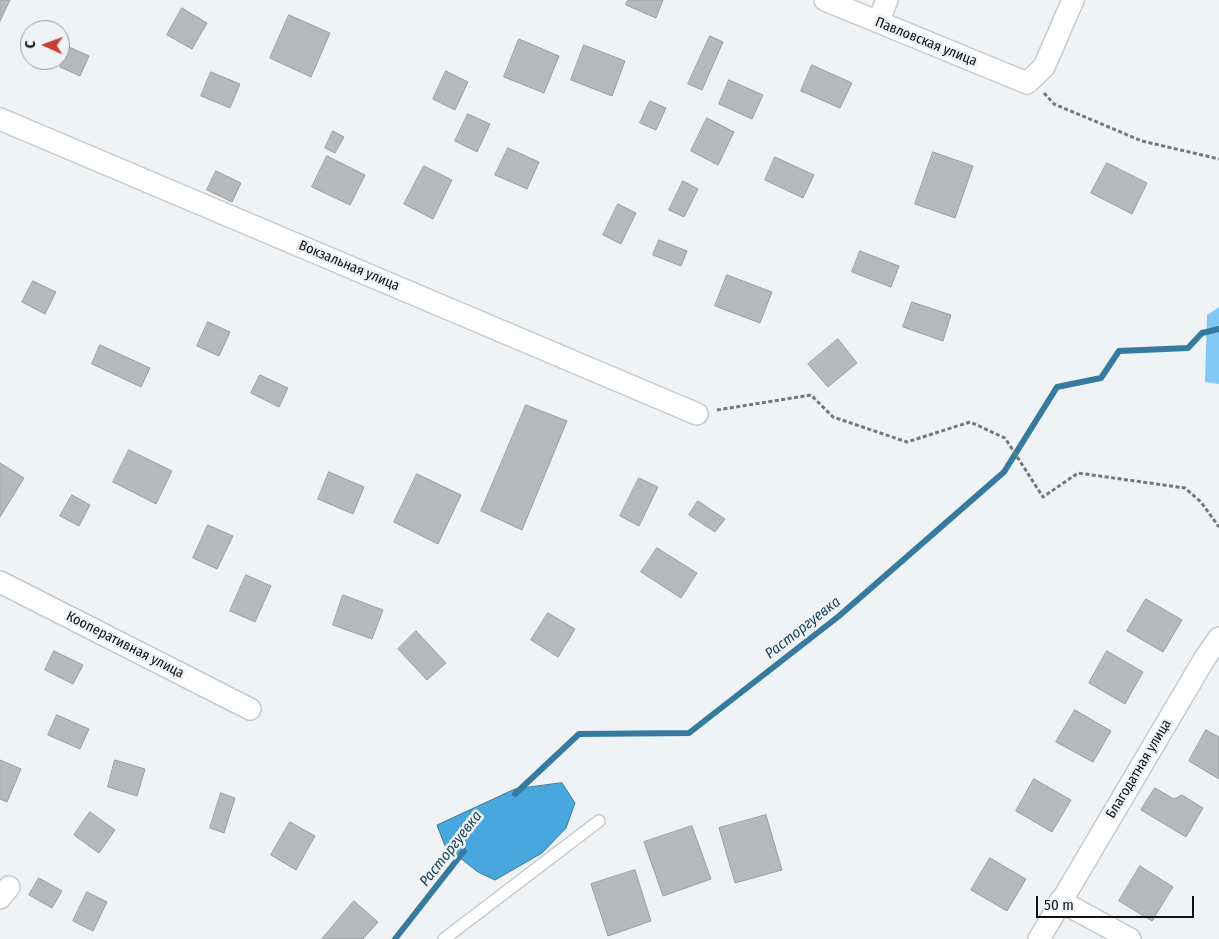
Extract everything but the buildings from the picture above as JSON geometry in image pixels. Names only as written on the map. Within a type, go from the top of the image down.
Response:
[{"type":"street","name":"Павловская улица","points":[[825,0],[1027,83]]},
{"type":"street","points":[[878,22],[887,0]]},
{"type":"street","points":[[1027,83],[1044,67],[1073,0]]},
{"type":"street","name":"Вокзальная улица","points":[[0,119],[697,414]]},
{"type":"street","name":"Кооперативная улица","points":[[0,582],[250,709]]},
{"type":"street","name":"Благодатная улица","points":[[1039,939],[1205,658],[1219,638]]},
{"type":"street","points":[[1060,901],[1130,939]]},
{"type":"lane","points":[[444,939],[599,821]]},
{"type":"path","points":[[1027,83],[1043,92],[1054,104],[1142,140],[1219,159]]},
{"type":"path","points":[[697,414],[810,395],[833,417],[907,442],[970,422],[1005,438],[1043,496],[1078,473],[1185,488],[1201,502],[1219,528]]},
{"type":"shaded area","points":[[1219,307],[1219,384],[1205,382],[1207,315]]},
{"type":"water","points":[[562,783],[575,803],[566,828],[542,853],[495,880],[478,872],[445,846],[437,825],[515,789]]},
{"type":"waterway","name":"Расторгуевка","points":[[515,794],[579,734],[689,733],[839,616],[1004,472],[1057,387],[1101,378],[1119,351],[1188,348],[1202,333],[1219,329]]},
{"type":"waterway","name":"Расторгуевка","points":[[395,939],[464,851]]}]
